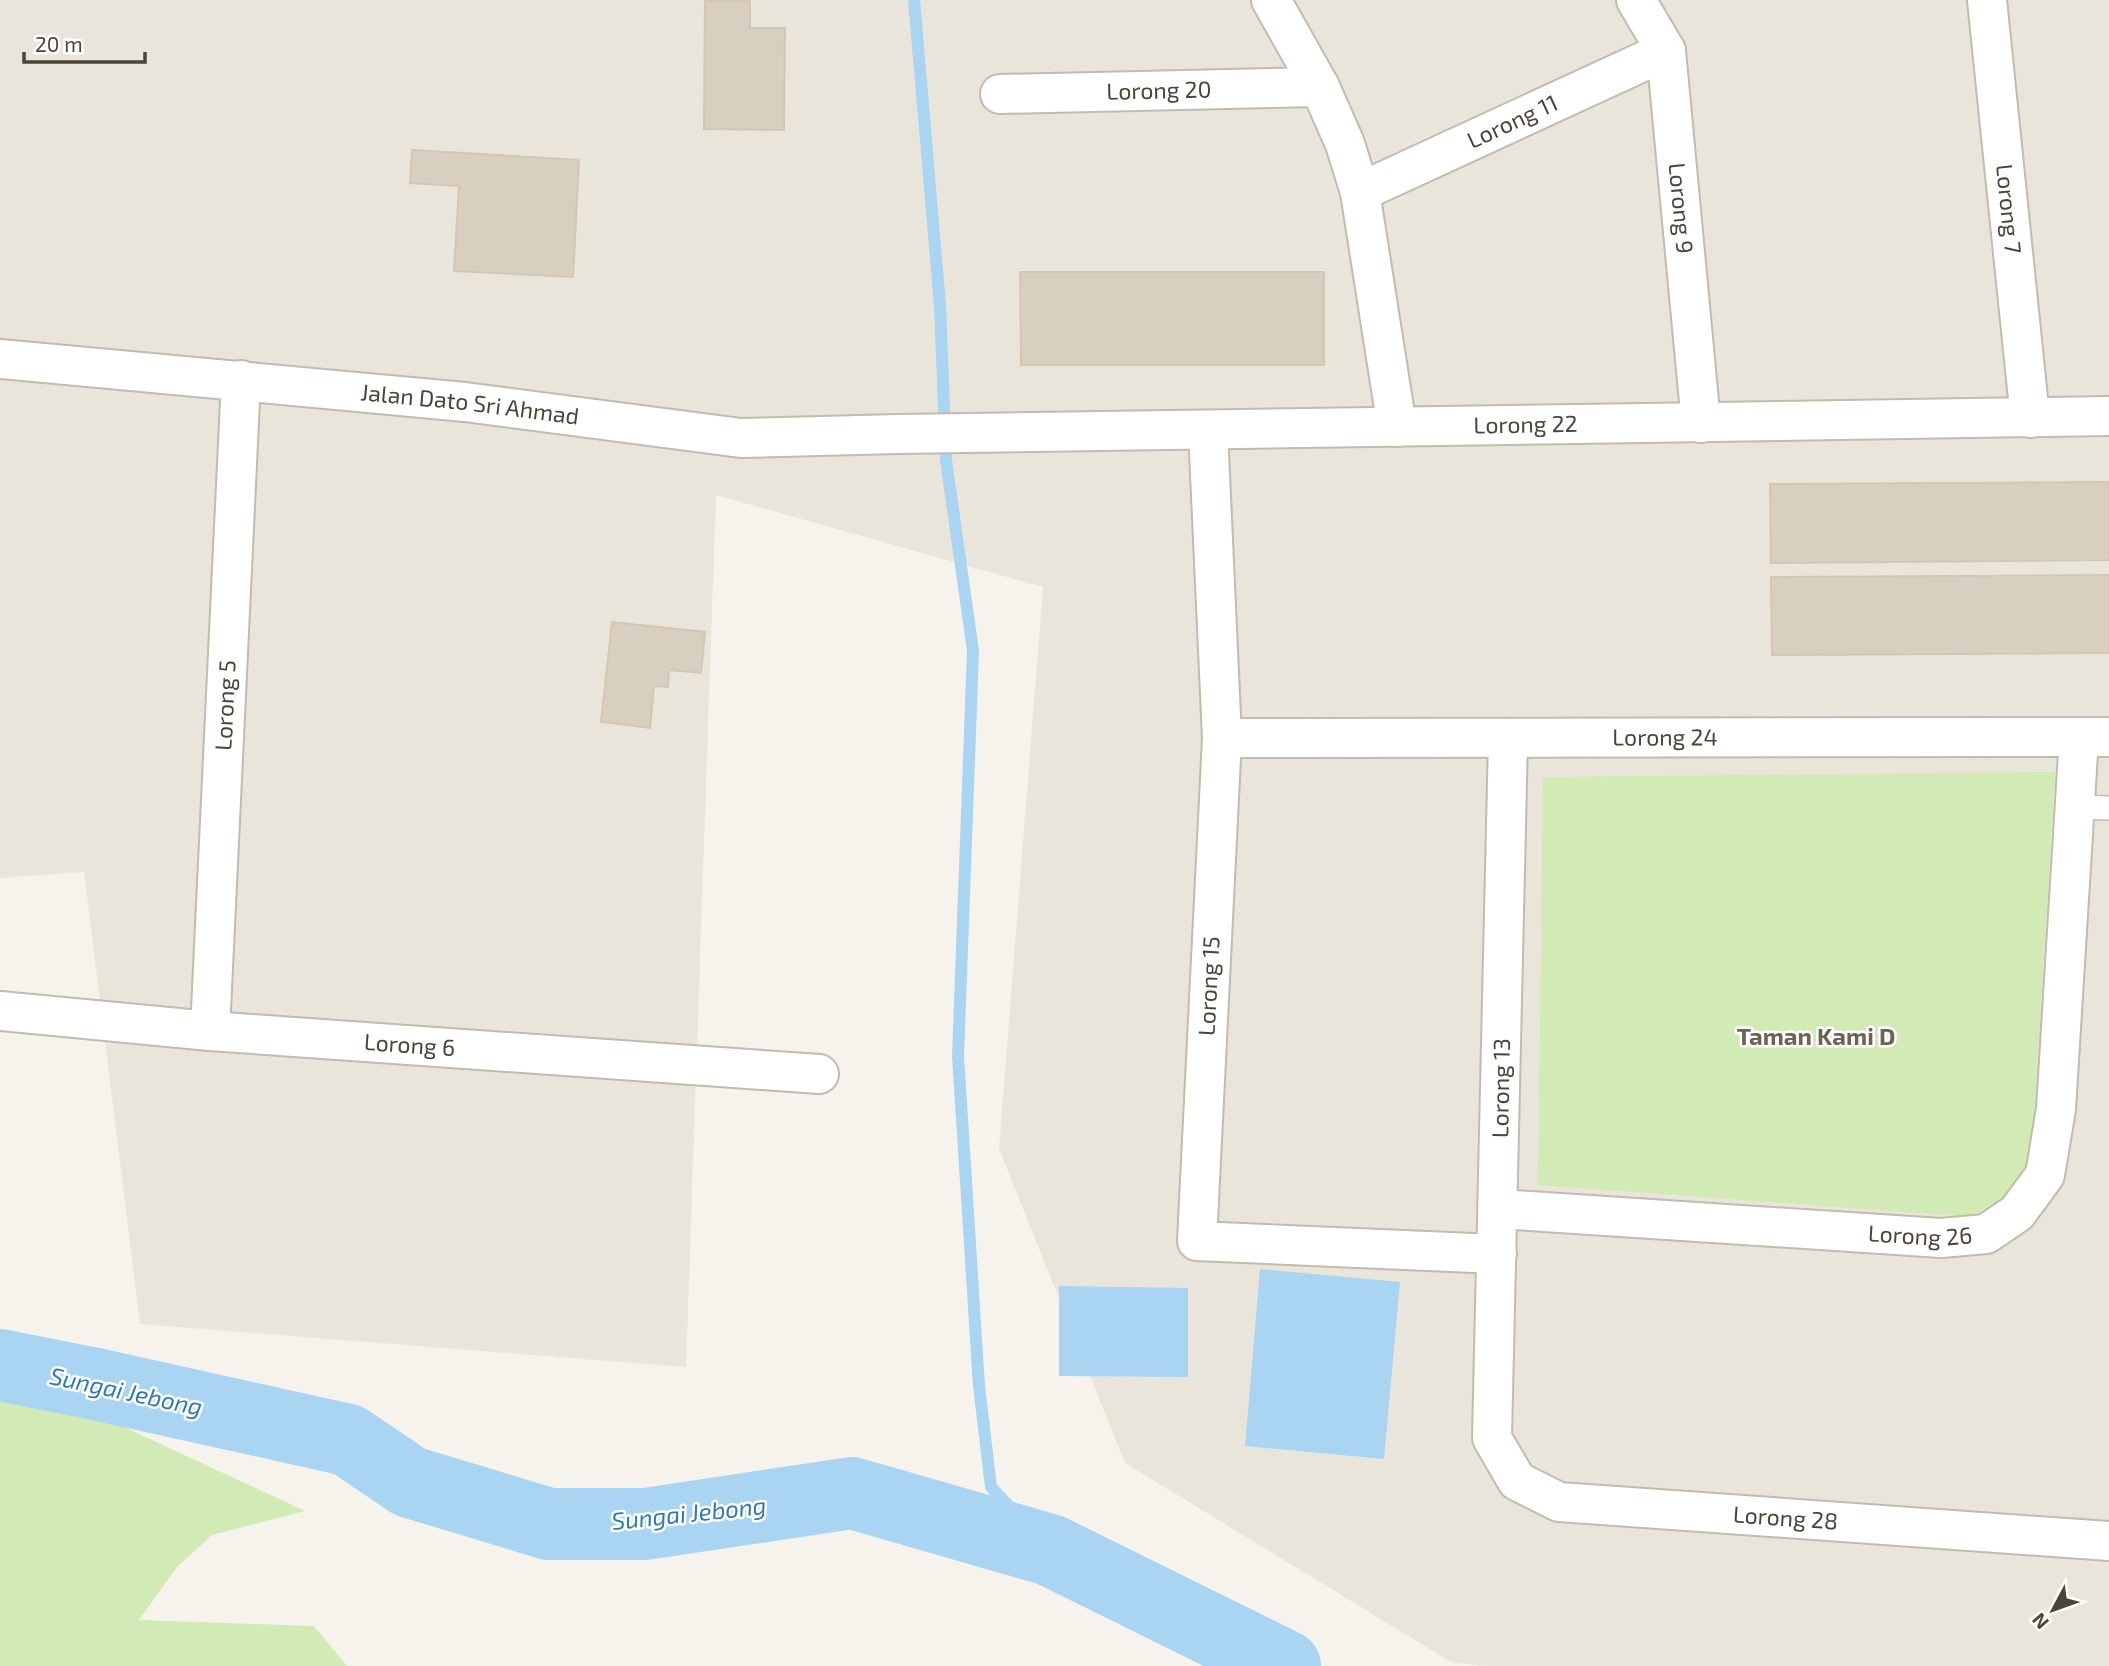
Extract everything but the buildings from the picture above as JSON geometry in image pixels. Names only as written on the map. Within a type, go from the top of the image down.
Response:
[{"type":"street","points":[[1271,0],[1320,87],[1345,144],[1360,192],[1397,427]]},
{"type":"street","name":"Lorong 9","points":[[1636,0],[1666,51],[1701,423]]},
{"type":"street","name":"Lorong 7","points":[[1987,0],[2030,418]]},
{"type":"street","name":"Lorong 11","points":[[1360,192],[1666,51]]},
{"type":"street","name":"Lorong 20","points":[[1000,94],[1320,87]]},
{"type":"street","name":"Jalan Dato Sri Ahmad","points":[[0,359],[465,402],[741,438],[941,434]]},
{"type":"street","name":"Lorong 5","points":[[211,1031],[241,380]]},
{"type":"street","name":"Lorong 22","points":[[941,434],[2109,416]]},
{"type":"street","name":"Lorong 15","points":[[1208,430],[1222,738],[1196,1241],[1497,1254]]},
{"type":"street","name":"Lorong 24","points":[[1222,738],[2094,737]]},
{"type":"street","name":"Lorong 26","points":[[1499,1209],[1941,1238],[1986,1234],[2018,1213],[2045,1175],[2056,1110],[2092,808],[2094,737]]},
{"type":"street","name":"Lorong 13","points":[[1492,1438],[1508,738]]},
{"type":"street","name":"Lorong 6","points":[[0,1011],[211,1031],[819,1074]]},
{"type":"street","name":"Lorong 28","points":[[1492,1438],[1517,1481],[1559,1502],[2109,1541]]},
{"type":"shaded area","points":[[0,0],[2109,0],[2109,1666],[1486,1666],[1451,1662],[1125,1463],[999,1149],[1043,587],[716,495],[686,1367],[140,1324],[84,872],[0,878]]},
{"type":"green space","points":[[2055,772],[2031,1164],[2006,1195],[1972,1217],[1538,1185],[1543,777]]},
{"type":"green space","points":[[0,1402],[94,1413],[305,1511],[212,1535],[177,1567],[139,1620],[314,1626],[347,1666],[0,1666]]},
{"type":"water","points":[[1260,1269],[1400,1282],[1384,1459],[1245,1446]]},
{"type":"water","points":[[1059,1286],[1188,1288],[1188,1377],[1059,1376]]},
{"type":"waterway","points":[[914,0],[940,305],[946,460],[973,651],[958,1056],[979,1386],[991,1487],[1050,1550]]},
{"type":"waterway","name":"Sungai Jebong","points":[[0,1365],[348,1440],[410,1482],[549,1524],[645,1524],[852,1493],[1050,1550],[1285,1666]]},
{"type":"district","name":"Taman Kami D","points":[[1816,1037]]}]
